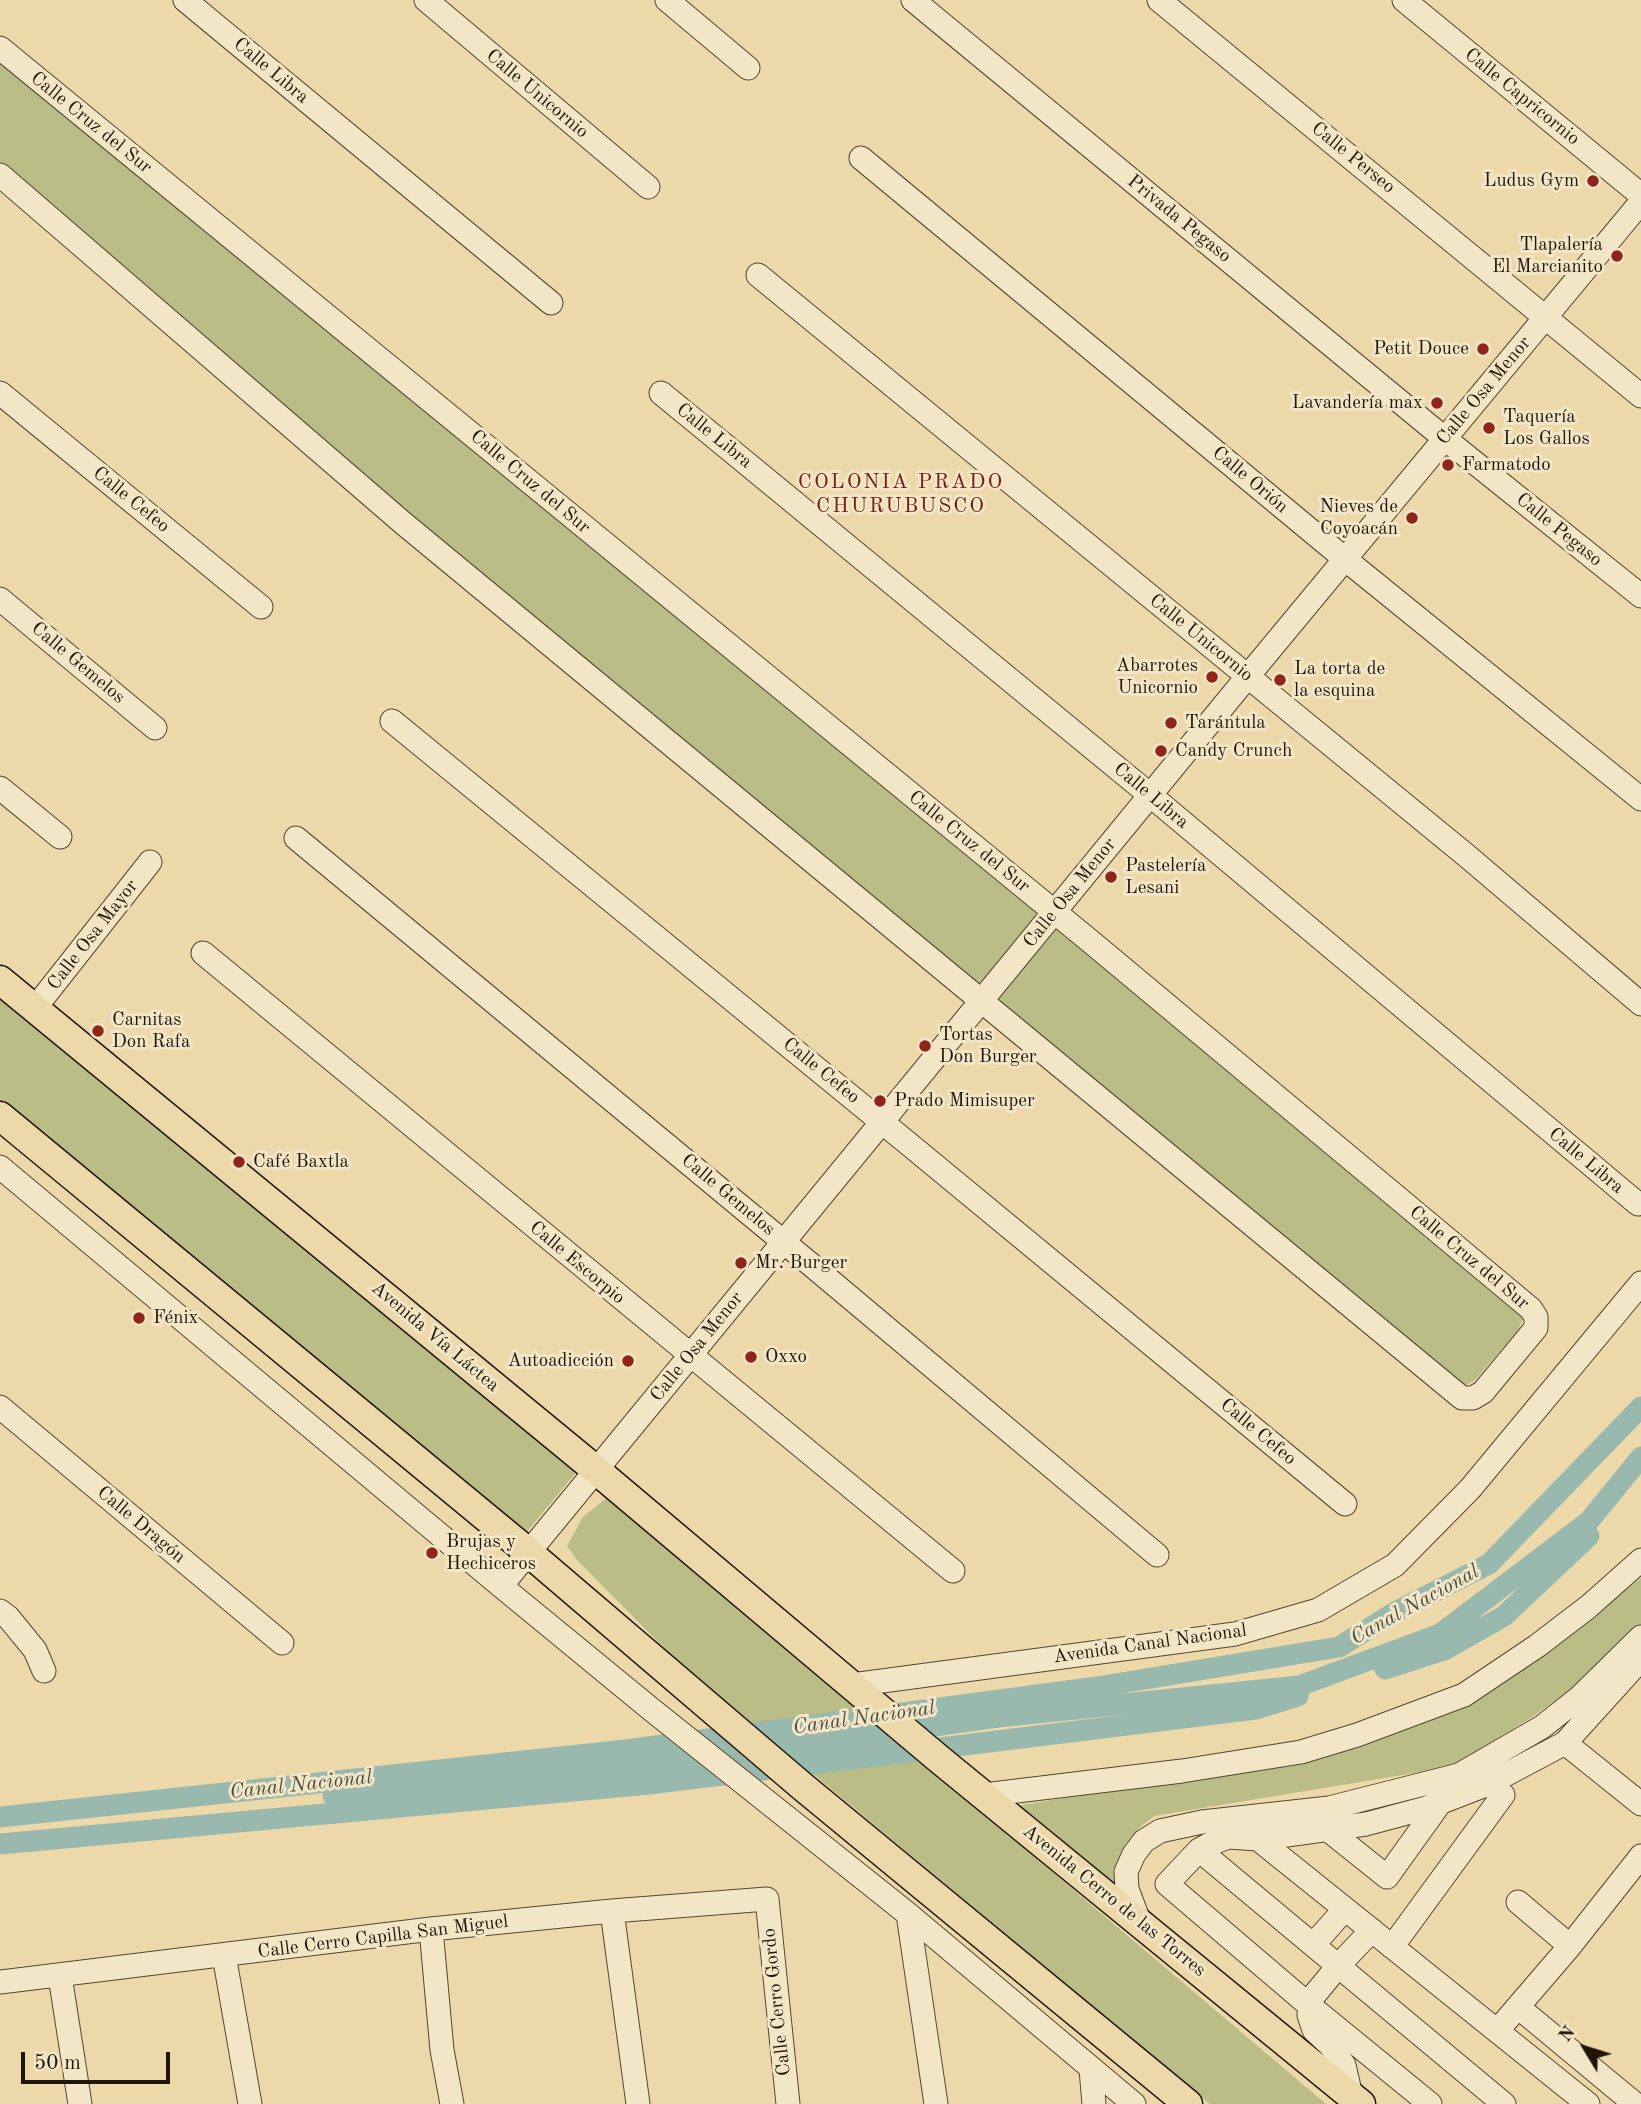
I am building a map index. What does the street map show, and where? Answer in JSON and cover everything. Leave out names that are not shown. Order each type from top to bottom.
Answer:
[{"type":"main road","name":"Avenida Vía Láctea","points":[[0,980],[596,1470],[860,1691]]},
{"type":"main road","points":[[0,1116],[528,1552],[785,1770],[1188,2104]]},
{"type":"main road","name":"Avenida Cerro de las Torres","points":[[860,1691],[939,1759],[1356,2100]]},
{"type":"street","name":"Calle Libra","points":[[185,0],[551,303]]},
{"type":"street","name":"Calle Unicornio","points":[[426,0],[648,187]]},
{"type":"street","points":[[667,0],[748,68]]},
{"type":"street","name":"Privada Pegaso","points":[[913,0],[1444,438]]},
{"type":"street","name":"Calle Perseo","points":[[1159,0],[1641,396]]},
{"type":"street","name":"Calle Capricornio","points":[[1404,0],[1641,195]]},
{"type":"street","name":"Calle Cruz del Sur","points":[[0,48],[1054,912],[1531,1309],[1536,1317],[1536,1328],[1483,1392],[1473,1398],[1462,1398],[403,523],[0,175]]},
{"type":"street","name":"Calle Orión","points":[[860,158],[1345,559],[1641,799]]},
{"type":"street","name":"Calle Osa Menor","points":[[500,1586],[1641,202]]},
{"type":"street","name":"Calle Unicornio","points":[[758,275],[1467,856],[1641,1004]]},
{"type":"street","name":"Calle Cefeo","points":[[0,393],[261,607]]},
{"type":"street","name":"Calle Libra","points":[[661,393],[1150,795],[1638,1204]]},
{"type":"street","name":"Calle Pegaso","points":[[1444,438],[1641,596]]},
{"type":"street","name":"Calle Gemelos","points":[[0,599],[155,728]]},
{"type":"street","name":"Calle Cefeo","points":[[392,721],[1345,1504]]},
{"type":"street","points":[[0,788],[60,837]]},
{"type":"street","name":"Calle Gemelos","points":[[296,838],[1157,1555]]},
{"type":"street","name":"Calle Osa Mayor","points":[[35,1007],[150,862]]},
{"type":"street","name":"Calle Escorpio","points":[[203,953],[953,1571]]},
{"type":"street","points":[[0,1167],[500,1586],[908,1914],[1134,2104]]},
{"type":"street","name":"Avenida Canal Nacional","points":[[860,1691],[1235,1634],[1318,1610],[1395,1565],[1461,1499],[1641,1283]]},
{"type":"street","name":"Calle Dragón","points":[[0,1407],[282,1643]]},
{"type":"street","points":[[984,1795],[1182,1771],[1301,1752],[1357,1735],[1464,1695],[1537,1646],[1588,1607],[1641,1560]]},
{"type":"street","points":[[0,1611],[35,1650],[44,1671]]},
{"type":"street","points":[[1139,1921],[1127,1889],[1126,1872],[1134,1854],[1144,1841],[1160,1831],[1202,1822],[1329,1808],[1459,1775],[1542,1727],[1580,1697],[1641,1637]]},
{"type":"street","points":[[1430,2104],[1167,1884],[1199,1850],[1228,1837],[1258,1839],[1366,1824],[1440,1803],[1488,1784],[1565,1743],[1640,1662]]},
{"type":"street","points":[[1565,1743],[1641,1804]]},
{"type":"street","points":[[1392,1947],[1503,1795],[1488,1784]]},
{"type":"street","points":[[1327,1829],[1387,1877],[1440,1803]]},
{"type":"street","points":[[1258,1839],[1497,2031],[1564,2095],[1588,2104]]},
{"type":"street","points":[[1199,1850],[1504,2104]]},
{"type":"street","points":[[1497,2031],[1639,1863]]},
{"type":"street","name":"Calle Cerro Capilla San Miguel","points":[[0,1983],[432,1929],[767,1899]]},
{"type":"street","name":"Calle Cerro Gordo","points":[[767,1899],[788,2104]]},
{"type":"street","points":[[1518,1902],[1570,1946]]},
{"type":"street","points":[[1313,1945],[1345,1909]]},
{"type":"street","points":[[612,1912],[638,2104]]},
{"type":"street","points":[[908,1914],[936,2104]]},
{"type":"street","points":[[432,1929],[442,2050],[452,2104]]},
{"type":"street","points":[[1356,2100],[1344,2066],[1330,2045],[1314,2030],[1308,2015],[1311,1999],[1372,1930]]},
{"type":"street","points":[[224,1955],[250,2104]]},
{"type":"street","points":[[60,1976],[79,2104]]},
{"type":"street","points":[[1518,2007],[1635,2104]]},
{"type":"street","points":[[1091,2069],[1094,2103]]},
{"type":"green space","points":[[0,58],[1525,1312],[1519,1329],[1475,1380],[1460,1388],[961,981],[0,167]]},
{"type":"green space","points":[[0,992],[583,1464],[525,1534],[0,1102]]},
{"type":"green space","points":[[609,1496],[1326,2104],[1210,2104],[676,1660],[577,1560],[567,1546],[583,1517]]},
{"type":"green space","points":[[1641,1578],[1641,1625],[1571,1689],[1532,1717],[1451,1767],[1154,1816],[1138,1829],[1125,1845],[1114,1889],[1017,1806],[1317,1754],[1469,1698]]},
{"type":"waterway","name":"Canal Nacional","points":[[0,1817],[626,1750],[1097,1687],[1339,1647],[1397,1611],[1489,1564],[1641,1407]]},
{"type":"waterway","name":"Canal Nacional","points":[[333,1796],[686,1761],[998,1717],[1299,1686],[1440,1634],[1589,1521],[1641,1457]]},
{"type":"waterway","name":"Canal Nacional","points":[[1385,1669],[1444,1650],[1504,1616],[1589,1536]]},
{"type":"waterway","name":"Canal Nacional","points":[[0,1844],[649,1784],[1256,1709],[1298,1696]]},
{"type":"place","name":"Ludus Gym","points":[[1593,181]]},
{"type":"place","name":"Tlapalería El Marcianito","points":[[1617,256]]},
{"type":"place","name":"Petit Douce","points":[[1483,349]]},
{"type":"place","name":"Lavandería max","points":[[1437,403]]},
{"type":"place","name":"Taquería Los Gallos","points":[[1489,428]]},
{"type":"place","name":"Farmatodo","points":[[1448,465]]},
{"type":"place","name":"Nieves de Coyoacán","points":[[1412,518]]},
{"type":"place","name":"Abarrotes Unicornio","points":[[1212,677]]},
{"type":"place","name":"La torta de la esquina","points":[[1280,680]]},
{"type":"place","name":"Tarántula","points":[[1171,723]]},
{"type":"place","name":"Candy Crunch","points":[[1161,751]]},
{"type":"place","name":"Pastelería Lesani","points":[[1111,877]]},
{"type":"place","name":"Carnitas Don Rafa","points":[[98,1031]]},
{"type":"place","name":"Tortas Don Burger","points":[[925,1046]]},
{"type":"place","name":"Prado Mimisuper","points":[[880,1101]]},
{"type":"place","name":"Café Baxtla","points":[[239,1162]]},
{"type":"place","name":"Mr. Burger","points":[[741,1263]]},
{"type":"place","name":"Fénix","points":[[139,1318]]},
{"type":"place","name":"Oxxo","points":[[751,1357]]},
{"type":"place","name":"Autoadicción","points":[[628,1361]]},
{"type":"place","name":"Brujas y Hechiceros","points":[[432,1553]]},
{"type":"district","name":"COLONIA PRADO CHURUBUSCO","points":[[901,494]]}]
